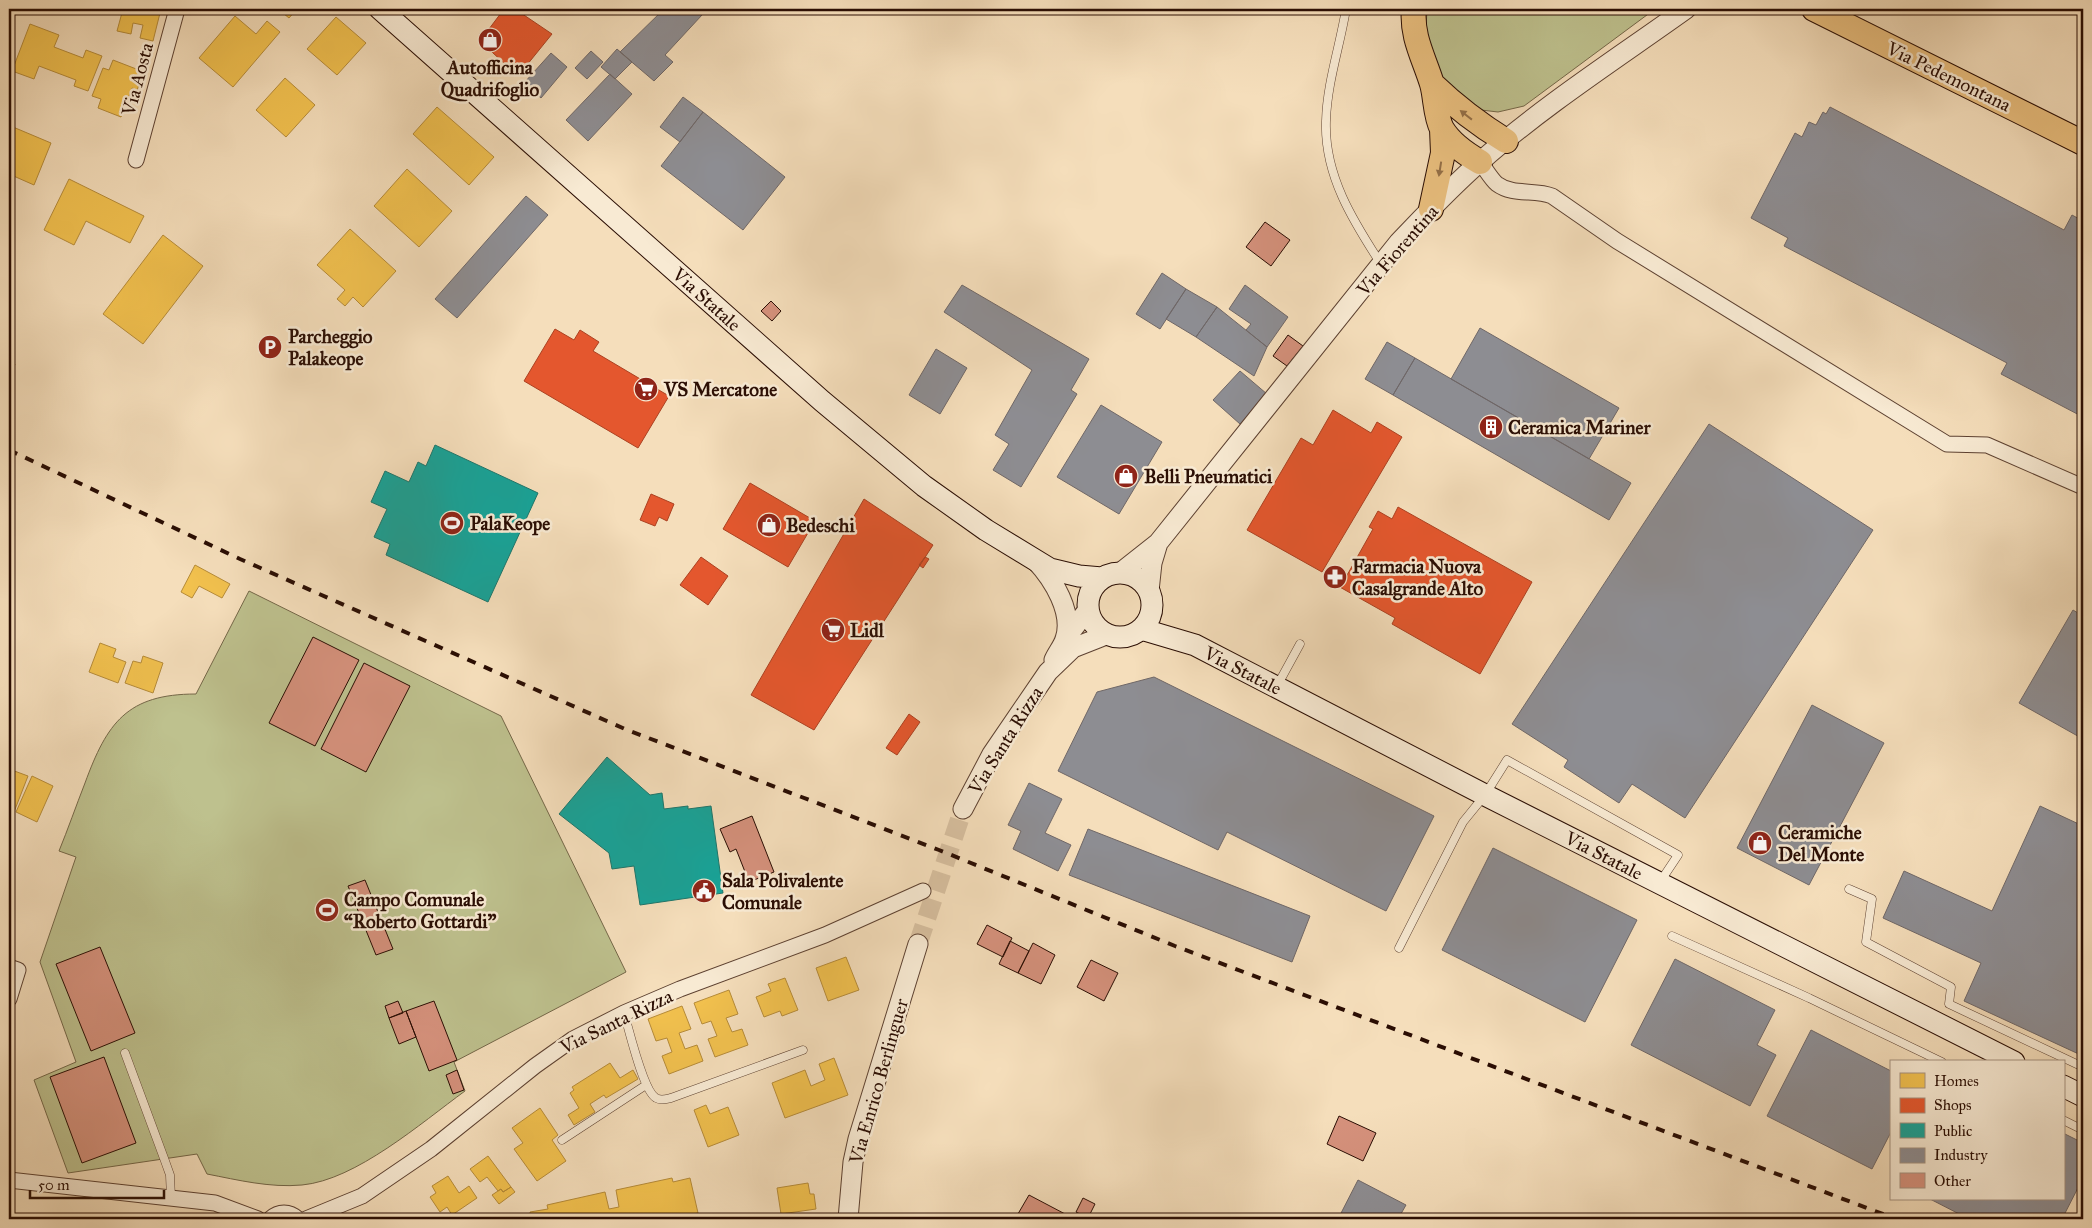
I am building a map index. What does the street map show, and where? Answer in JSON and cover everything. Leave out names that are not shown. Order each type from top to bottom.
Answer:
[{"type":"main road","name":"Via Statale","points":[[380,9],[863,437],[948,504],[1043,565],[1087,609],[1096,628],[1106,635]]},
{"type":"main road","points":[[1414,9],[1415,32],[1419,51],[1432,84],[1442,129],[1442,153],[1431,209]]},
{"type":"main road","name":"Via Pedemontana","points":[[1815,9],[2083,143]]},
{"type":"main road","points":[[1432,84],[1475,122],[1506,141]]},
{"type":"main road","points":[[1442,129],[1466,154],[1480,162]]},
{"type":"main road","name":"Via Statale","points":[[1043,565],[1079,576],[1111,575],[1137,578],[1150,598],[1194,645]]},
{"type":"main road","points":[[1087,609],[1090,591],[1111,575]]},
{"type":"main road","points":[[1106,635],[1125,637],[1141,629],[1151,615],[1150,598]]},
{"type":"main road","name":"Via Statale","points":[[1141,629],[1194,645],[1485,795],[2010,1060]]},
{"type":"main road","points":[[2064,1086],[2083,1096]]},
{"type":"street","name":"Via Aosta","points":[[136,160],[177,9]]},
{"type":"street","name":"Via Fiorentina","points":[[1111,575],[1158,544],[1381,264],[1431,209],[1480,162],[1506,141],[1680,13]]},
{"type":"street","points":[[1480,162],[1497,184],[1518,191],[1543,193],[1552,196],[1617,241],[1947,444],[1987,445],[2083,487]]},
{"type":"street","name":"Via Fiorentina","points":[[1150,598],[1152,563],[1158,544]]},
{"type":"street","name":"Via Santa Rizza","points":[[1043,565],[1059,593],[1065,615],[1065,640]]},
{"type":"street","name":"Via Santa Rizza","points":[[963,809],[992,754],[1048,672],[1065,640],[1087,609]]},
{"type":"street","name":"Via Santa Rizza","points":[[1048,672],[1073,648],[1106,635]]},
{"type":"street","name":"Via Santa Rizza","points":[[306,1219],[339,1213],[431,1149],[573,1038],[680,989],[825,935],[923,890]]},
{"type":"street","name":"Via Enrico Berlinguer","points":[[848,1219],[853,1162],[858,1139],[918,944]]},
{"type":"street","points":[[9,967],[18,970],[9,999]]},
{"type":"street","points":[[9,1180],[215,1203],[258,1219]]},
{"type":"street","points":[[270,1219],[283,1212],[298,1219]]},
{"type":"lane","points":[[1346,9],[1328,98],[1327,144],[1339,191],[1353,220],[1381,264]]},
{"type":"lane","points":[[1276,688],[1300,644]]},
{"type":"lane","points":[[1399,948],[1463,822],[1485,795],[1508,760],[1678,855],[1659,882]]},
{"type":"lane","points":[[1849,889],[1872,899],[1866,942],[1951,987],[1949,1004],[2083,1067]]},
{"type":"lane","points":[[1672,936],[1809,998],[1938,1060]]},
{"type":"lane","points":[[624,1013],[646,1085],[649,1092],[655,1098],[661,1100],[803,1050]]},
{"type":"lane","points":[[125,1053],[170,1175],[170,1198]]},
{"type":"lane","points":[[562,1140],[646,1085]]},
{"type":"lane","points":[[2064,1120],[2083,1130]]},
{"type":"green space","points":[[1427,9],[1655,9],[1524,106],[1498,112],[1481,110],[1443,82],[1428,48],[1426,29]]},
{"type":"green space","name":"Campo Comunale “Roberto Gottardi”","points":[[249,591],[501,716],[626,972],[454,1062],[465,1091],[387,1148],[344,1173],[323,1181],[290,1186],[254,1183],[207,1174],[197,1154],[68,1173],[34,1080],[76,1062],[40,962],[76,857],[59,851],[93,762],[112,728],[136,706],[153,699],[172,695],[196,694]]},
{"type":"building: Homes","points":[[123,9],[161,9],[153,41],[140,38],[143,25],[133,23],[131,34],[117,31]]},
{"type":"building: Homes","points":[[278,9],[297,9],[289,18]]},
{"type":"building: Homes","points":[[235,16],[256,34],[267,21],[280,32],[233,87],[199,58]]},
{"type":"building: Homes","points":[[336,17],[366,43],[337,75],[307,49]]},
{"type":"building: Homes","points":[[30,24],[59,35],[54,47],[83,58],[86,50],[102,56],[88,91],[74,86],[76,80],[39,66],[34,79],[12,71]]},
{"type":"building: Homes","points":[[113,60],[144,72],[137,90],[132,88],[121,117],[98,108],[101,99],[92,96],[103,68],[109,70]]},
{"type":"building: Homes","points":[[285,78],[315,105],[286,137],[256,110]]},
{"type":"building: Homes","points":[[437,107],[494,157],[469,185],[413,134]]},
{"type":"building: Homes","points":[[13,127],[51,143],[34,185],[9,174],[9,137]]},
{"type":"building: Homes","points":[[407,169],[452,211],[419,247],[374,206]]},
{"type":"building: Homes","points":[[69,179],[144,216],[130,243],[86,221],[74,245],[44,230]]},
{"type":"building: Homes","points":[[350,229],[396,271],[363,307],[353,297],[345,306],[337,299],[345,290],[317,265]]},
{"type":"building: Homes","points":[[163,235],[203,266],[143,344],[103,314]]},
{"type":"building: Homes","points":[[9,362],[15,364],[9,384]]},
{"type":"building: Homes","points":[[195,565],[230,584],[222,598],[199,586],[192,598],[181,592]]},
{"type":"building: Homes","points":[[100,643],[116,649],[113,657],[126,662],[118,683],[89,672]]},
{"type":"building: Homes","points":[[143,656],[163,663],[153,693],[125,683],[133,661],[141,663]]},
{"type":"building: Homes","points":[[9,769],[28,776],[14,812],[9,810]]},
{"type":"building: Homes","points":[[32,776],[53,786],[37,822],[16,812]]},
{"type":"building: Homes","points":[[846,957],[859,990],[828,1001],[816,968]]},
{"type":"building: Homes","points":[[785,978],[798,1010],[782,1016],[780,1011],[764,1017],[756,997],[771,991],[768,984]]},
{"type":"building: Homes","points":[[729,990],[738,1014],[726,1018],[732,1032],[742,1029],[748,1045],[715,1057],[708,1039],[717,1036],[711,1021],[702,1024],[694,1003]]},
{"type":"building: Homes","points":[[682,1006],[691,1029],[679,1033],[685,1049],[697,1045],[703,1061],[669,1074],[662,1056],[672,1052],[667,1038],[656,1041],[648,1019]]},
{"type":"building: Homes","points":[[834,1058],[848,1095],[785,1118],[772,1083],[805,1070],[811,1086],[825,1080],[819,1064]]},
{"type":"building: Homes","points":[[610,1063],[620,1078],[633,1070],[638,1079],[606,1098],[604,1095],[590,1104],[595,1112],[574,1125],[568,1115],[579,1108],[570,1093],[574,1090],[572,1087]]},
{"type":"building: Homes","points":[[706,1105],[710,1114],[728,1107],[739,1135],[708,1147],[694,1110]]},
{"type":"building: Homes","points":[[540,1108],[558,1135],[552,1140],[566,1161],[537,1181],[514,1149],[523,1143],[512,1128]]},
{"type":"building: Homes","points":[[488,1156],[511,1187],[503,1192],[501,1189],[498,1191],[487,1177],[480,1182],[470,1169]]},
{"type":"building: Homes","points":[[448,1176],[459,1193],[469,1186],[477,1198],[452,1215],[447,1207],[440,1212],[430,1197],[436,1193],[432,1186]]},
{"type":"building: Homes","points":[[672,1178],[673,1182],[690,1178],[698,1213],[667,1219],[531,1219],[530,1212],[548,1209],[547,1205],[605,1192],[609,1209],[619,1207],[616,1190]]},
{"type":"building: Homes","points":[[808,1183],[810,1194],[814,1194],[816,1209],[781,1214],[777,1188]]},
{"type":"building: Homes","points":[[511,1187],[515,1192],[499,1204],[492,1195],[501,1189],[503,1192]]},
{"type":"building: Shops","points":[[504,9],[515,9],[552,34],[518,76],[480,41]]},
{"type":"building: Shops","points":[[555,329],[574,340],[580,330],[599,342],[593,351],[669,396],[638,448],[524,381]]},
{"type":"building: Shops","points":[[1333,410],[1371,433],[1377,422],[1402,437],[1322,572],[1247,530],[1301,438],[1313,445]]},
{"type":"building: Shops","name":"Bedeschi","points":[[750,483],[815,521],[788,567],[723,529]]},
{"type":"building: Shops","points":[[651,494],[674,504],[667,521],[659,517],[655,526],[640,520]]},
{"type":"building: Shops","name":"Lidl","points":[[864,499],[933,545],[814,730],[751,695]]},
{"type":"building: Shops","points":[[1398,507],[1532,582],[1480,674],[1392,624],[1395,618],[1329,581],[1334,571],[1346,577],[1373,529],[1369,527],[1378,511],[1392,519]]},
{"type":"building: Shops","points":[[701,557],[728,576],[708,605],[680,585]]},
{"type":"building: Shops","points":[[925,557],[929,559],[923,568],[919,565]]},
{"type":"building: Shops","points":[[909,714],[920,722],[897,755],[886,748]]},
{"type":"building: Public","name":"PalaKeope","points":[[435,445],[538,493],[488,602],[386,555],[390,544],[374,537],[387,509],[371,502],[385,471],[409,482],[418,462],[426,466]]},
{"type":"building: Public","points":[[607,757],[650,795],[662,793],[664,809],[688,806],[688,809],[711,806],[723,893],[640,905],[634,866],[612,869],[609,853],[559,814]]},
{"type":"building: Industry","points":[[664,9],[694,9],[702,15],[665,55],[673,62],[654,81],[620,52]]},
{"type":"building: Industry","points":[[617,49],[632,62],[615,79],[601,67]]},
{"type":"building: Industry","points":[[591,51],[603,62],[587,79],[575,68]]},
{"type":"building: Industry","points":[[551,53],[567,67],[541,98],[524,83]]},
{"type":"building: Industry","points":[[610,74],[632,94],[588,141],[566,120]]},
{"type":"building: Industry","points":[[683,97],[703,112],[680,142],[660,127]]},
{"type":"building: Industry","points":[[1830,107],[2064,230],[2072,215],[2083,221],[2083,417],[2001,374],[2007,363],[1784,246],[1788,238],[1751,218],[1795,133],[1802,137],[1809,122],[1816,125],[1823,112],[1826,114]]},
{"type":"building: Industry","points":[[703,112],[785,177],[743,230],[661,166]]},
{"type":"building: Industry","points":[[526,196],[548,215],[457,318],[435,299]]},
{"type":"building: Industry","points":[[1162,273],[1186,289],[1160,329],[1136,314]]},
{"type":"building: Industry","points":[[962,285],[1089,359],[1071,390],[1077,394],[1021,487],[993,470],[1009,444],[995,435],[1032,370],[944,312]]},
{"type":"building: Industry","points":[[1245,285],[1288,317],[1267,347],[1246,330],[1251,324],[1229,309]]},
{"type":"building: Industry","points":[[1186,289],[1217,307],[1196,337],[1166,319]]},
{"type":"building: Industry","points":[[1217,307],[1267,347],[1254,376],[1196,337]]},
{"type":"building: Industry","name":"Ceramica Mariner","points":[[1480,328],[1619,408],[1589,459],[1451,379]]},
{"type":"building: Industry","points":[[1387,342],[1415,358],[1393,395],[1365,379]]},
{"type":"building: Industry","points":[[936,349],[967,368],[940,414],[909,395]]},
{"type":"building: Industry","name":"Ceramica Mariner","points":[[1415,358],[1631,483],[1609,520],[1393,395]]},
{"type":"building: Industry","points":[[1240,371],[1267,394],[1240,424],[1213,400]]},
{"type":"building: Industry","points":[[1101,405],[1162,442],[1119,514],[1057,477]]},
{"type":"building: Industry","points":[[1709,424],[1873,530],[1685,818],[1632,784],[1619,803],[1564,767],[1568,760],[1512,724]]},
{"type":"building: Industry","points":[[2073,610],[2083,616],[2083,739],[2019,703]]},
{"type":"building: Industry","points":[[1154,677],[1434,816],[1386,911],[1227,832],[1218,850],[1058,771],[1097,692]]},
{"type":"building: Industry","points":[[1812,705],[1884,743],[1809,885],[1737,848]]},
{"type":"building: Industry","points":[[1029,783],[1062,799],[1045,833],[1071,845],[1058,871],[1013,849],[1021,831],[1008,825]]},
{"type":"building: Industry","points":[[2040,806],[2083,826],[2083,1056],[1964,1001],[1981,963],[1883,918],[1904,871],[1992,911]]},
{"type":"building: Industry","points":[[1088,829],[1310,916],[1292,962],[1069,875]]},
{"type":"building: Industry","points":[[1493,848],[1637,920],[1585,1022],[1442,950]]},
{"type":"building: Industry","points":[[1675,959],[1775,1010],[1757,1045],[1776,1055],[1750,1106],[1631,1045]]},
{"type":"building: Industry","points":[[1811,1030],[1890,1070],[1890,1134],[1872,1169],[1767,1116]]},
{"type":"building: Industry","points":[[2064,1134],[2083,1143],[2083,1178],[2062,1219],[1969,1219],[1932,1200],[2064,1200]]},
{"type":"building: Industry","points":[[1358,1180],[1406,1205],[1398,1219],[1338,1219]]},
{"type":"building: Other","points":[[1265,222],[1290,240],[1271,266],[1246,247]]},
{"type":"building: Other","points":[[771,301],[781,311],[772,321],[761,311]]},
{"type":"building: Other","points":[[1288,335],[1303,346],[1287,366],[1273,356]]},
{"type":"building: Other","points":[[313,637],[359,660],[315,746],[269,723]]},
{"type":"building: Other","points":[[364,663],[410,686],[366,772],[321,749]]},
{"type":"building: Other","points":[[752,816],[774,872],[749,882],[736,849],[730,852],[720,829]]},
{"type":"building: Other","points":[[365,880],[393,949],[376,955],[348,886]]},
{"type":"building: Other","points":[[987,925],[1012,938],[1003,957],[977,944]]},
{"type":"building: Other","points":[[1010,941],[1029,951],[1018,973],[999,964]]},
{"type":"building: Other","points":[[1033,943],[1055,955],[1041,984],[1018,973]]},
{"type":"building: Other","points":[[100,947],[135,1033],[91,1051],[56,964]]},
{"type":"building: Other","points":[[1091,960],[1118,973],[1104,1001],[1077,987]]},
{"type":"building: Other","points":[[398,1001],[403,1013],[389,1018],[385,1006]]},
{"type":"building: Other","points":[[434,1001],[457,1060],[429,1071],[406,1011]]},
{"type":"building: Other","points":[[406,1011],[416,1037],[399,1044],[389,1018]]},
{"type":"building: Other","points":[[104,1057],[136,1143],[82,1163],[50,1077]]},
{"type":"building: Other","points":[[457,1070],[464,1090],[453,1094],[446,1075]]},
{"type":"building: Other","points":[[1339,1116],[1376,1133],[1363,1161],[1327,1144]]},
{"type":"building: Other","points":[[1029,1195],[1067,1215],[1064,1219],[1015,1219]]},
{"type":"building: Other","points":[[1083,1198],[1095,1204],[1088,1218],[1076,1212]]},
{"type":"tunnel","points":[[918,944],[963,809]]},
{"type":"railway","points":[[9,450],[240,559],[625,729],[939,850],[1175,946],[1896,1219]]},
{"type":"place","name":"Autofficina Quadrifoglio","points":[[490,40]]},
{"type":"place","name":"Parcheggio Palakeope","points":[[270,347]]},
{"type":"place","name":"VS Mercatone","points":[[646,389]]},
{"type":"place","name":"Ceramica Mariner","points":[[1491,427]]},
{"type":"place","name":"Belli Pneumatici","points":[[1126,476]]},
{"type":"place","name":"PalaKeope","points":[[452,523]]},
{"type":"place","name":"Bedeschi","points":[[769,525]]},
{"type":"place","name":"Farmacia Nuova Casalgrande Alto","points":[[1335,577]]},
{"type":"place","name":"Lidl","points":[[833,630]]},
{"type":"place","name":"Ceramiche Del Monte","points":[[1760,843]]},
{"type":"place","name":"Sala Polivalente Comunale","points":[[704,891]]},
{"type":"place","name":"Campo Comunale “Roberto Gottardi”","points":[[327,910]]}]
